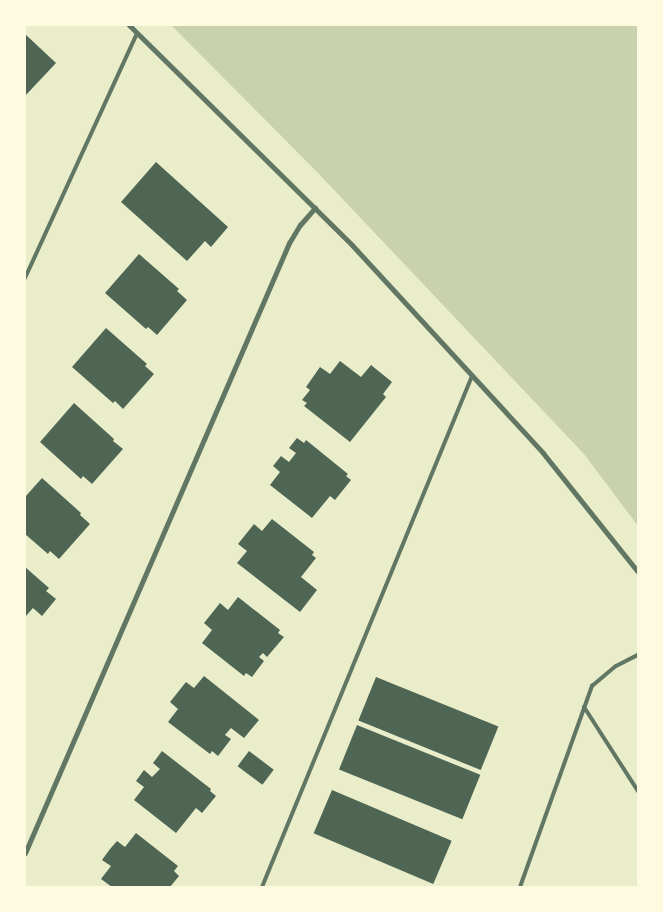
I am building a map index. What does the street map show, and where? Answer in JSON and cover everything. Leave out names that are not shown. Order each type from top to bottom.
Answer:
[{"type":"street","points":[[129,25],[352,245],[543,453],[638,572]]},
{"type":"street","points":[[25,853],[289,243],[300,225],[314,208]]},
{"type":"lane","points":[[25,278],[137,33]]},
{"type":"lane","points":[[262,887],[472,376]]},
{"type":"lane","points":[[520,887],[592,686],[616,666],[638,655]]},
{"type":"lane","points":[[584,707],[638,791]]},
{"type":"green space","points":[[171,25],[638,25],[638,526],[584,454],[318,173]]},
{"type":"building","points":[[25,34],[56,63],[25,96]]},
{"type":"building","points":[[156,162],[228,227],[211,247],[205,241],[187,261],[121,202]]},
{"type":"building","points":[[139,254],[179,289],[177,291],[187,300],[157,335],[148,327],[146,329],[105,293]]},
{"type":"building","points":[[106,328],[147,364],[145,366],[154,374],[123,409],[115,401],[113,403],[72,367]]},
{"type":"building","points":[[340,361],[361,377],[371,365],[392,382],[383,394],[386,397],[350,442],[304,406],[307,403],[302,400],[310,390],[306,387],[320,367],[330,374]]},
{"type":"building","points":[[74,403],[123,449],[92,484],[83,476],[81,479],[40,442]]},
{"type":"building","points":[[297,438],[304,443],[306,440],[348,474],[346,476],[351,480],[335,500],[330,496],[312,518],[270,485],[280,472],[273,466],[281,456],[289,462],[296,453],[289,448]]},
{"type":"building","points":[[42,478],[81,513],[80,515],[90,524],[59,559],[50,551],[48,554],[25,534],[25,497]]},
{"type":"building","points":[[272,519],[314,552],[312,555],[316,558],[301,577],[317,590],[300,612],[237,563],[247,551],[238,544],[254,524],[262,531]]},
{"type":"building","points":[[25,567],[49,588],[46,591],[56,599],[42,616],[33,608],[25,617]]},
{"type":"building","points":[[238,597],[280,630],[278,633],[284,637],[267,657],[263,653],[259,657],[264,661],[252,677],[246,673],[244,676],[202,643],[212,630],[204,623],[220,603],[228,610]]},
{"type":"building","points":[[204,676],[259,720],[244,738],[231,728],[225,735],[231,739],[218,756],[212,751],[210,754],[168,722],[178,709],[170,702],[186,682],[194,688]]},
{"type":"building","points":[[376,677],[498,726],[481,770],[358,721]]},
{"type":"building","points":[[357,725],[480,775],[462,819],[339,770]]},
{"type":"building","points":[[162,751],[211,789],[210,791],[216,796],[202,813],[196,808],[176,833],[134,800],[144,787],[136,781],[144,770],[152,777],[160,769],[153,763]]},
{"type":"building","points":[[249,751],[274,770],[262,785],[238,766]]},
{"type":"building","points":[[332,790],[452,841],[433,884],[314,833]]},
{"type":"building","points":[[136,833],[178,866],[174,871],[179,876],[170,887],[112,887],[101,879],[111,866],[102,860],[110,849],[117,841],[125,847]]}]
